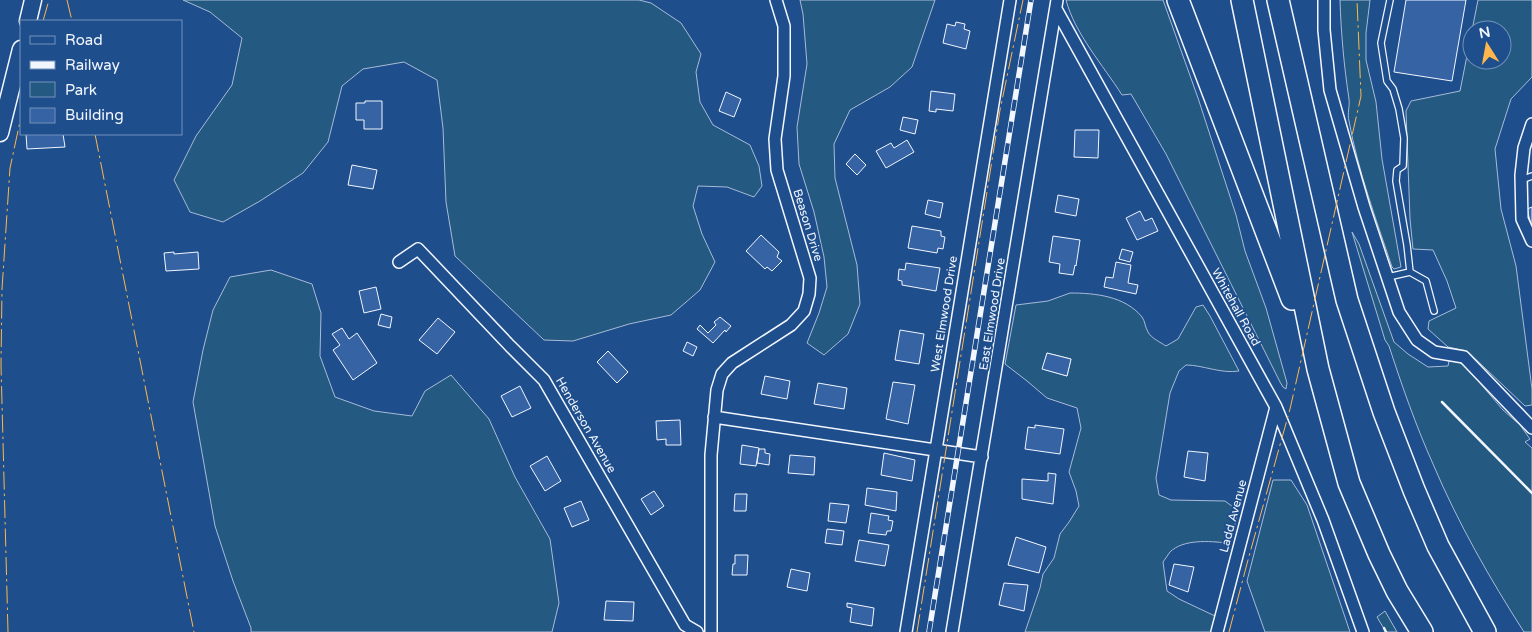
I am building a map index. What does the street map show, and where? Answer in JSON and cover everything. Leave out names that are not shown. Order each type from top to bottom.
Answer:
[{"type":"highway","points":[[1178,0],[1318,369]]},
{"type":"highway","points":[[1242,0],[1318,369],[1349,482],[1378,554],[1397,591],[1422,632]]},
{"type":"highway","points":[[1278,0],[1347,300],[1384,412],[1414,490],[1438,546],[1485,632]]},
{"type":"main road","points":[[28,20],[33,0]]},
{"type":"main road","points":[[0,133],[20,53]]},
{"type":"street","name":"Beason Drive","points":[[711,632],[711,464],[717,390],[722,374],[732,363],[791,325],[804,311],[809,294],[810,278],[777,170],[775,138],[784,76],[784,26],[776,0]]},
{"type":"street","name":"West Elmwood Drive","points":[[906,632],[1010,0]]},
{"type":"street","points":[[1324,0],[1324,30],[1330,90],[1364,206],[1399,312],[1417,340],[1434,352],[1464,357],[1532,428]]},
{"type":"street","name":"Whitehall Road","points":[[1056,4],[1276,407],[1323,520],[1363,632]]},
{"type":"street","name":"East Elmwood Drive","points":[[952,632],[1056,4]]},
{"type":"street","points":[[1532,124],[1524,148],[1527,178],[1522,219],[1532,241]]},
{"type":"street","name":"Henderson Avenue","points":[[399,262],[418,249],[544,380],[686,625],[697,632]]},
{"type":"street","name":"Ladd Avenue","points":[[1217,632],[1276,407]]},
{"type":"street","points":[[714,417],[982,458]]},
{"type":"lane","points":[[1390,0],[1381,43],[1388,81],[1393,89],[1399,109],[1404,138],[1403,166],[1397,170],[1396,181],[1408,245],[1410,272]]},
{"type":"lane","points":[[1388,277],[1410,272],[1426,281],[1434,311]]},
{"type":"green space","points":[[183,0],[639,0],[651,3],[681,23],[701,54],[696,72],[700,102],[713,125],[750,145],[759,166],[762,186],[754,197],[727,187],[698,186],[693,206],[702,234],[715,262],[700,290],[671,315],[629,324],[573,341],[544,340],[455,256],[446,202],[443,128],[437,80],[404,62],[363,69],[342,86],[328,142],[303,173],[223,222],[190,212],[174,180],[196,136],[232,85],[242,38],[210,12]]},
{"type":"green space","points":[[800,0],[935,0],[912,67],[890,87],[850,110],[834,144],[835,178],[857,265],[860,304],[848,334],[824,355],[807,343],[827,287],[824,257],[814,212],[799,164],[797,127],[807,64]]},
{"type":"green space","points":[[1066,0],[1163,0],[1198,98],[1236,215],[1245,251],[1266,308],[1287,383],[1286,389],[1280,382],[1166,154],[1131,94],[1122,95],[1090,49],[1070,13]]},
{"type":"green space","points":[[1340,0],[1370,0],[1366,33],[1366,60],[1376,102],[1382,159],[1401,267],[1394,269],[1368,195],[1349,121]]},
{"type":"green space","points":[[1478,0],[1532,0],[1532,77],[1511,99],[1495,149],[1501,209],[1516,266],[1532,389],[1532,405],[1525,406],[1467,351],[1448,347],[1428,329],[1429,321],[1456,308],[1447,281],[1433,250],[1413,249],[1406,111],[1411,101],[1460,91],[1464,70],[1512,70],[1512,20],[1474,20]]},
{"type":"green space","points":[[1352,232],[1359,244],[1394,342],[1428,367],[1448,366],[1449,361],[1459,362],[1467,368],[1503,410],[1520,425],[1530,439],[1525,442],[1532,448],[1532,632],[1524,632],[1511,612],[1475,550],[1443,486],[1421,435],[1389,346],[1385,340]]},
{"type":"green space","points":[[271,270],[312,284],[321,313],[320,356],[335,397],[374,411],[412,416],[425,391],[451,375],[489,419],[515,477],[550,539],[559,603],[552,632],[251,632],[215,526],[193,402],[213,310],[230,277]]},
{"type":"green space","points":[[1070,293],[1099,295],[1118,300],[1135,310],[1143,319],[1149,334],[1166,346],[1178,339],[1196,307],[1203,305],[1239,371],[1232,372],[1186,365],[1179,371],[1170,393],[1156,478],[1159,495],[1171,500],[1225,501],[1237,510],[1236,522],[1226,543],[1205,542],[1182,545],[1170,552],[1163,562],[1167,591],[1179,599],[1215,616],[1211,632],[1025,632],[1043,574],[1054,558],[1060,534],[1079,506],[1069,472],[1081,428],[1077,408],[1047,398],[1005,364],[1016,305],[1048,301]],"holes":[[[1047,353],[1071,359],[1067,376],[1043,369]]]},
{"type":"green space","points":[[1273,480],[1291,480],[1307,505],[1350,632],[1265,632],[1247,581]]},
{"type":"green space","points":[[1385,611],[1397,632],[1386,632],[1377,617]]},
{"type":"building","points":[[1406,0],[1466,0],[1452,81],[1394,72]]},
{"type":"building","points":[[956,22],[965,24],[964,29],[970,31],[966,49],[943,43],[947,24],[955,26]]},
{"type":"building","points":[[931,91],[955,94],[953,111],[936,109],[936,112],[929,111]]},
{"type":"building","points":[[726,92],[741,99],[734,117],[719,111]]},
{"type":"building","points":[[365,101],[382,101],[382,129],[364,129],[364,120],[356,120],[356,103],[365,103]]},
{"type":"building","points":[[903,117],[918,120],[915,134],[900,130]]},
{"type":"building","points":[[1075,130],[1099,130],[1098,158],[1074,157]]},
{"type":"building","points":[[26,135],[63,135],[65,147],[27,149]]},
{"type":"building","points":[[907,140],[914,152],[886,168],[876,151],[891,143],[894,148]]},
{"type":"building","points":[[855,154],[866,165],[857,175],[846,164]]},
{"type":"building","points":[[352,165],[377,170],[373,189],[348,185]]},
{"type":"building","points":[[1058,195],[1079,199],[1076,216],[1055,212]]},
{"type":"building","points":[[928,200],[943,203],[940,218],[925,214]]},
{"type":"building","points":[[1532,207],[1532,229],[1527,209]]},
{"type":"building","points":[[1140,211],[1145,221],[1152,218],[1158,231],[1137,240],[1126,218]]},
{"type":"building","points":[[912,226],[941,231],[941,236],[945,237],[943,249],[938,248],[937,253],[908,248]]},
{"type":"building","points":[[761,235],[779,252],[777,257],[782,261],[772,271],[767,267],[765,269],[746,251]]},
{"type":"building","points":[[1053,236],[1080,240],[1073,275],[1059,273],[1060,264],[1049,262]]},
{"type":"building","points":[[1122,249],[1133,252],[1130,262],[1119,259]]},
{"type":"building","points":[[174,252],[174,254],[198,252],[199,269],[166,271],[164,253]]},
{"type":"building","points":[[1116,262],[1131,265],[1128,283],[1138,285],[1136,294],[1104,287],[1106,277],[1113,278]]},
{"type":"building","points":[[906,263],[940,268],[936,291],[902,285],[902,281],[898,280],[899,269],[905,270]]},
{"type":"building","points":[[376,287],[381,309],[364,313],[359,291]]},
{"type":"building","points":[[381,314],[392,317],[390,328],[378,325]]},
{"type":"building","points":[[720,317],[731,326],[713,343],[697,329],[700,325],[708,333],[716,325],[714,322]]},
{"type":"building","points":[[438,318],[455,332],[437,354],[419,340]]},
{"type":"building","points":[[342,328],[349,339],[357,333],[377,363],[353,380],[333,350],[340,345],[332,334]]},
{"type":"building","points":[[900,330],[924,334],[919,364],[895,360]]},
{"type":"building","points":[[687,342],[697,347],[693,356],[683,351]]},
{"type":"building","points":[[608,351],[628,372],[617,383],[597,362]]},
{"type":"building","points":[[1047,353],[1071,359],[1067,376],[1042,369]]},
{"type":"building","points":[[765,376],[790,381],[787,399],[761,394]]},
{"type":"building","points":[[893,382],[915,385],[908,424],[886,419]]},
{"type":"building","points":[[818,383],[847,388],[844,409],[814,404]]},
{"type":"building","points":[[520,386],[531,408],[512,417],[501,396]]},
{"type":"building","points":[[680,420],[681,445],[666,445],[666,439],[657,440],[656,421]]},
{"type":"building","points":[[1035,425],[1064,429],[1060,454],[1025,449],[1028,427],[1035,428]]},
{"type":"building","points":[[742,445],[759,448],[756,466],[740,464]]},
{"type":"building","points":[[759,449],[765,449],[765,453],[770,454],[769,465],[757,463]]},
{"type":"building","points":[[1188,451],[1208,453],[1205,481],[1184,477]]},
{"type":"building","points":[[884,453],[915,460],[912,481],[881,475]]},
{"type":"building","points":[[790,455],[815,457],[814,475],[788,473]]},
{"type":"building","points":[[547,456],[561,481],[545,491],[530,466]]},
{"type":"building","points":[[1048,473],[1056,474],[1053,504],[1022,499],[1022,479],[1048,481]]},
{"type":"building","points":[[867,488],[897,492],[896,511],[865,505]]},
{"type":"building","points":[[654,491],[664,506],[651,515],[641,499]]},
{"type":"building","points":[[735,494],[747,494],[746,511],[734,511]]},
{"type":"building","points":[[581,501],[589,520],[572,527],[564,508]]},
{"type":"building","points":[[830,503],[849,505],[846,523],[828,521]]},
{"type":"building","points":[[871,513],[889,516],[888,520],[893,521],[891,531],[887,531],[886,535],[868,533]]},
{"type":"building","points":[[827,529],[844,531],[842,545],[825,543]]},
{"type":"building","points":[[1016,537],[1046,547],[1039,573],[1008,565]]},
{"type":"building","points":[[859,540],[889,545],[885,566],[855,561]]},
{"type":"building","points":[[735,555],[748,555],[747,575],[732,575]]},
{"type":"building","points":[[1174,564],[1194,567],[1188,592],[1169,585]]},
{"type":"building","points":[[791,569],[810,573],[807,591],[787,587]]},
{"type":"building","points":[[1004,583],[1028,585],[1024,611],[999,605]]},
{"type":"building","points":[[606,601],[634,602],[633,621],[604,620]]},
{"type":"building","points":[[847,603],[874,608],[872,626],[850,622],[852,608],[847,607]]},
{"type":"railway","points":[[929,632],[1031,0]]},
{"type":"wall","points":[[1442,402],[1532,493]]},
{"type":"wall","points":[[1384,628],[1386,632]]},
{"type":"power","points":[[43,20],[49,0]]},
{"type":"power","points":[[67,0],[72,20]]},
{"type":"power","points":[[917,632],[1000,110],[1023,0]]},
{"type":"power","points":[[1229,632],[1290,409],[1361,96],[1357,0]]},
{"type":"power","points":[[8,632],[1,365],[2,289],[10,168],[20,122]]},
{"type":"power","points":[[95,135],[194,632]]}]
